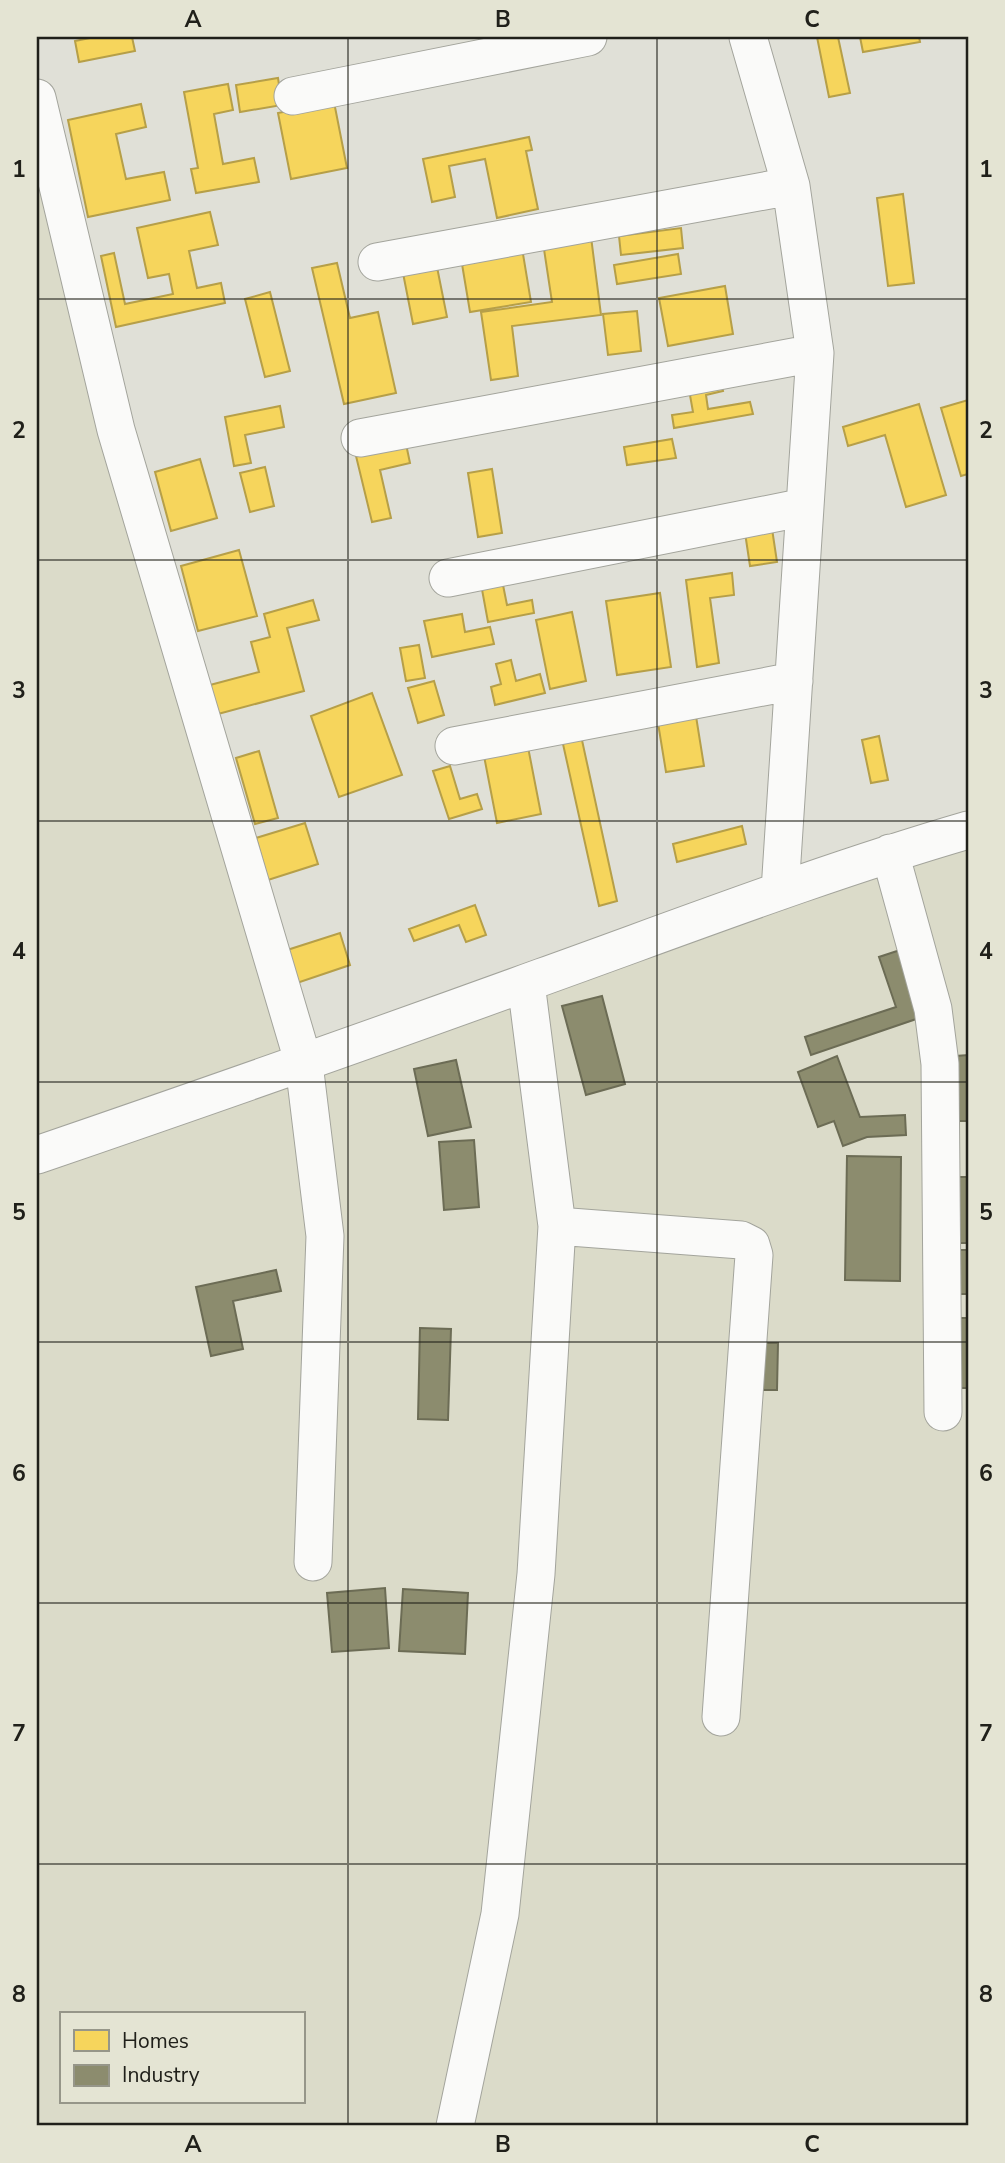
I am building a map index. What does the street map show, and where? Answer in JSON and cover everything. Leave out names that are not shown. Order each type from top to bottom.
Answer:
[{"type":"street","points":[[293,96],[588,37]]},
{"type":"street","points":[[748,37],[792,186],[814,353],[780,891]]},
{"type":"street","points":[[37,97],[116,430],[304,1064],[325,1236],[313,1562]]},
{"type":"street","points":[[377,262],[792,186]]},
{"type":"street","points":[[360,438],[814,353]]},
{"type":"street","points":[[448,578],[805,507]]},
{"type":"street","points":[[454,746],[794,681]]},
{"type":"street","points":[[37,1155],[304,1064],[780,891],[890,853],[968,830]]},
{"type":"street","points":[[890,853],[933,1009],[940,1064],[943,1412]]},
{"type":"street","points":[[455,2126],[500,1914],[536,1574],[557,1226],[526,983]]},
{"type":"street","points":[[557,1226],[741,1240],[751,1245],[754,1255],[721,1717]]},
{"type":"shaded area","points":[[59,190],[304,1064],[968,826],[968,2126],[37,2126],[37,195]]},
{"type":"building: Homes","points":[[95,37],[132,37],[135,51],[79,62],[75,41]]},
{"type":"building: Homes","points":[[817,37],[838,37],[850,93],[829,97]]},
{"type":"building: Homes","points":[[860,37],[919,37],[920,42],[863,52]]},
{"type":"building: Homes","points":[[278,78],[282,105],[240,112],[236,85]]},
{"type":"building: Homes","points":[[228,84],[233,110],[214,114],[223,164],[254,158],[259,182],[196,193],[191,169],[198,168],[184,92]]},
{"type":"building: Homes","points":[[334,102],[347,168],[291,179],[278,113]]},
{"type":"building: Homes","points":[[141,104],[146,127],[116,134],[126,179],[164,172],[170,200],[88,217],[68,120]]},
{"type":"building: Homes","points":[[529,137],[532,150],[526,151],[538,209],[497,218],[485,159],[449,166],[455,197],[432,202],[423,159]]},
{"type":"building: Homes","points":[[903,194],[914,283],[888,286],[877,198]]},
{"type":"building: Homes","points":[[210,212],[218,245],[189,251],[197,288],[221,283],[225,303],[116,327],[101,256],[114,253],[125,304],[173,294],[169,274],[148,278],[137,228]]},
{"type":"building: Homes","points":[[681,228],[683,248],[621,255],[619,236]]},
{"type":"building: Homes","points":[[590,229],[601,315],[512,326],[518,376],[491,380],[481,312],[552,302],[542,236]]},
{"type":"building: Homes","points":[[522,248],[531,302],[470,312],[461,258]]},
{"type":"building: Homes","points":[[678,254],[681,274],[617,284],[614,265]]},
{"type":"building: Homes","points":[[337,263],[350,318],[378,312],[396,393],[344,404],[312,268]]},
{"type":"building: Homes","points":[[437,267],[447,317],[413,324],[403,273]]},
{"type":"building: Homes","points":[[725,286],[733,334],[668,346],[659,298]]},
{"type":"building: Homes","points":[[270,292],[290,371],[265,377],[245,299]]},
{"type":"building: Homes","points":[[637,311],[641,351],[608,355],[603,314]]},
{"type":"building: Homes","points":[[720,378],[723,391],[706,395],[708,409],[750,402],[753,414],[674,428],[672,415],[693,412],[688,384]]},
{"type":"building: Homes","points":[[968,400],[968,474],[961,476],[941,408]]},
{"type":"building: Homes","points":[[919,404],[946,495],[906,507],[885,435],[848,446],[843,427]]},
{"type":"building: Homes","points":[[280,406],[284,427],[245,435],[251,463],[234,466],[225,417]]},
{"type":"building: Homes","points":[[672,439],[676,458],[627,465],[624,447]]},
{"type":"building: Homes","points":[[406,444],[410,463],[380,470],[391,518],[372,522],[356,456]]},
{"type":"building: Homes","points":[[200,459],[217,518],[171,531],[155,472]]},
{"type":"building: Homes","points":[[265,467],[274,506],[250,512],[240,473]]},
{"type":"building: Homes","points":[[492,469],[502,533],[478,537],[468,473]]},
{"type":"building: Homes","points":[[771,522],[777,562],[750,566],[744,526]]},
{"type":"building: Homes","points":[[239,550],[257,616],[198,631],[181,566]]},
{"type":"building: Homes","points":[[732,573],[734,595],[710,598],[719,663],[697,667],[686,580]]},
{"type":"building: Homes","points":[[502,580],[507,605],[532,600],[534,613],[488,622],[481,584]]},
{"type":"building: Homes","points":[[660,593],[671,667],[617,675],[606,601]]},
{"type":"building: Homes","points":[[313,600],[319,620],[287,628],[304,691],[218,714],[210,685],[259,672],[251,642],[270,637],[264,614]]},
{"type":"building: Homes","points":[[572,612],[586,681],[550,689],[536,620]]},
{"type":"building: Homes","points":[[462,614],[465,632],[490,627],[494,644],[432,657],[424,621]]},
{"type":"building: Homes","points":[[419,645],[425,678],[406,681],[400,648]]},
{"type":"building: Homes","points":[[511,660],[516,681],[540,674],[545,693],[495,705],[491,687],[501,684],[496,664]]},
{"type":"building: Homes","points":[[434,681],[444,715],[418,723],[408,688]]},
{"type":"building: Homes","points":[[372,693],[402,775],[339,797],[311,716]]},
{"type":"building: Homes","points":[[695,710],[704,766],[666,772],[657,717]]},
{"type":"building: Homes","points":[[580,731],[617,901],[599,906],[561,735]]},
{"type":"building: Homes","points":[[879,736],[888,780],[871,783],[862,740]]},
{"type":"building: Homes","points":[[528,747],[541,814],[497,823],[484,756]]},
{"type":"building: Homes","points":[[259,751],[278,818],[255,824],[236,758]]},
{"type":"building: Homes","points":[[450,766],[460,799],[477,794],[482,809],[449,819],[433,771]]},
{"type":"building: Homes","points":[[305,823],[318,864],[268,880],[256,838]]},
{"type":"building: Homes","points":[[742,826],[746,844],[677,862],[673,844]]},
{"type":"building: Homes","points":[[475,905],[486,935],[466,942],[459,925],[414,941],[409,929]]},
{"type":"building: Homes","points":[[340,933],[350,965],[291,985],[281,952]]},
{"type":"building: Industry","points":[[900,950],[922,1017],[811,1055],[805,1037],[896,1007],[879,957]]},
{"type":"building: Industry","points":[[602,996],[625,1084],[586,1095],[562,1006]]},
{"type":"building: Industry","points":[[968,1055],[968,1121],[959,1121],[956,1056]]},
{"type":"building: Industry","points":[[837,1056],[860,1117],[905,1115],[906,1135],[867,1137],[843,1146],[834,1121],[818,1127],[798,1072]]},
{"type":"building: Industry","points":[[456,1060],[471,1127],[428,1136],[414,1069]]},
{"type":"building: Industry","points":[[474,1140],[479,1207],[444,1210],[439,1142]]},
{"type":"building: Industry","points":[[847,1156],[901,1157],[900,1281],[845,1280]]},
{"type":"building: Industry","points":[[955,1177],[968,1177],[968,1243],[958,1243]]},
{"type":"building: Industry","points":[[957,1250],[968,1250],[968,1294],[956,1294]]},
{"type":"building: Industry","points":[[276,1270],[281,1291],[233,1301],[243,1349],[211,1356],[196,1287]]},
{"type":"building: Industry","points":[[954,1318],[968,1318],[968,1388],[955,1388]]},
{"type":"building: Industry","points":[[420,1328],[451,1329],[448,1420],[418,1419]]},
{"type":"building: Industry","points":[[758,1343],[778,1343],[777,1390],[758,1390]]},
{"type":"building: Industry","points":[[385,1588],[389,1648],[332,1652],[327,1593]]},
{"type":"building: Industry","points":[[403,1589],[468,1593],[465,1654],[399,1651]]}]
